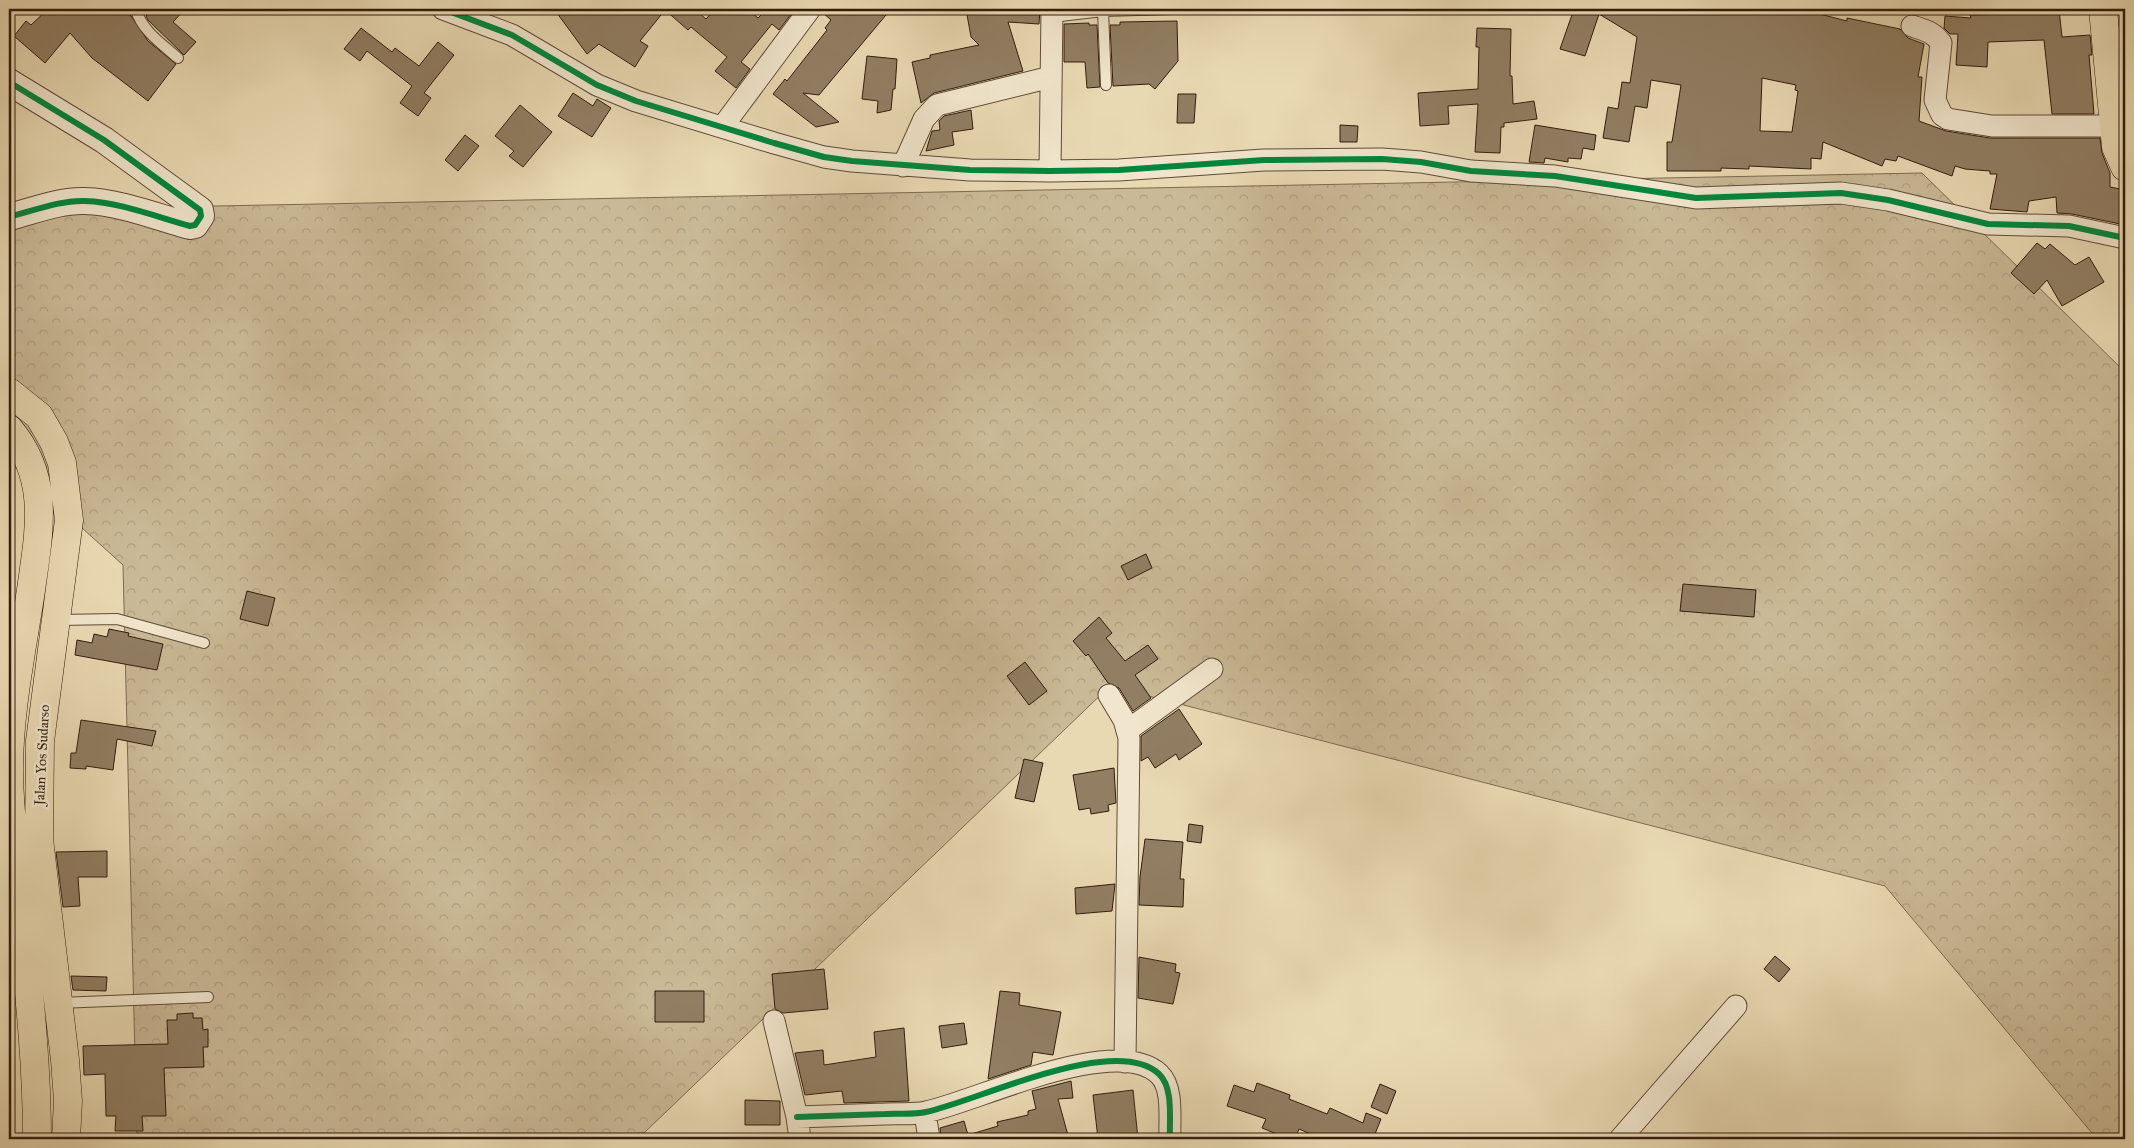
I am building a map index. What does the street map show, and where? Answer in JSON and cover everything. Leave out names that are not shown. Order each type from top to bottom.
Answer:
[{"type":"highway","points":[[2102,9],[2117,117],[2116,147],[2125,167]]},
{"type":"highway","name":"Jalan Yos Sudarso","points":[[9,392],[39,416],[54,442],[62,463],[69,520],[54,620],[40,741],[39,839],[66,1068],[66,1139]]},
{"type":"highway","name":"Jalan Yos Sudarso","points":[[9,429],[29,456],[34,472],[40,524],[12,721],[9,772],[15,914],[37,1074],[37,1139]]},
{"type":"street","points":[[443,9],[512,35],[597,85],[614,92],[657,108],[824,157],[903,166],[970,170],[1050,171],[1118,170],[1264,160],[1382,159],[1421,162],[1471,171],[1555,176],[1696,198],[1841,192],[1888,200],[1988,224],[2069,226],[2125,238]]},
{"type":"street","points":[[723,126],[810,9]]},
{"type":"street","points":[[1050,171],[1052,13]]},
{"type":"street","points":[[1912,26],[1929,31],[1937,37],[1941,44],[1935,100],[1942,115],[1948,119],[1992,126],[2117,117]]},
{"type":"street","points":[[903,166],[924,119],[937,105],[1051,77]]},
{"type":"street","points":[[9,82],[104,140],[198,208],[201,216],[195,225],[190,226],[109,204],[84,201],[67,203],[9,217]]},
{"type":"street","points":[[1128,730],[1212,669]]},
{"type":"street","points":[[1109,695],[1128,730],[1125,1062]]},
{"type":"street","points":[[1620,1139],[1736,1006]]},
{"type":"street","points":[[774,1021],[798,1117],[800,1139]]},
{"type":"street","points":[[798,1117],[925,1112],[1075,1065],[1125,1062],[1147,1066],[1159,1074],[1166,1085],[1170,1139]]},
{"type":"street","points":[[925,1112],[929,1139]]},
{"type":"lane","points":[[136,9],[142,24],[178,58]]},
{"type":"lane","points":[[1052,13],[1173,9]]},
{"type":"lane","points":[[1103,11],[1106,85]]},
{"type":"lane","points":[[54,620],[117,619],[204,643]]},
{"type":"lane","points":[[58,1003],[208,997]]},
{"type":"green space","points":[[1922,173],[2125,372],[2125,1139],[2097,1139],[1885,886],[1110,686],[644,1133],[551,1139],[137,1139],[123,565],[9,462],[9,210]]},
{"type":"building","points":[[48,9],[122,9],[131,16],[148,41],[176,64],[148,101],[92,58],[70,33],[45,63],[14,36],[26,21],[31,25]]},
{"type":"building","points":[[152,9],[185,9],[173,22],[196,42],[184,55],[148,20],[146,16]]},
{"type":"building","points":[[554,9],[694,9],[706,19],[715,9],[747,9],[758,18],[761,15],[753,9],[795,9],[779,30],[772,24],[741,62],[750,69],[736,88],[715,71],[727,57],[691,27],[688,30],[665,10],[640,41],[648,46],[635,67],[599,44],[587,54]]},
{"type":"building","points":[[822,9],[891,9],[819,95],[803,93],[839,122],[816,127],[773,94],[785,79],[787,81],[827,30],[825,28],[831,20],[822,12]]},
{"type":"building","points":[[966,9],[1040,9],[1039,24],[1008,22],[1023,71],[934,93],[921,103],[912,62],[930,58],[930,55],[979,45],[971,37]]},
{"type":"building","points":[[1574,9],[1800,9],[1847,21],[1847,18],[1900,29],[1908,38],[1924,44],[1918,77],[1922,77],[1919,121],[1946,131],[1990,138],[2100,138],[2102,153],[2110,173],[2110,187],[2125,190],[2125,225],[2072,214],[2057,213],[2056,197],[2029,201],[2027,212],[1990,209],[1997,174],[1990,174],[1990,171],[1965,169],[1955,166],[1952,176],[1898,156],[1896,161],[1885,159],[1882,166],[1823,142],[1821,159],[1811,158],[1811,169],[1749,166],[1749,169],[1721,168],[1721,171],[1667,171],[1667,142],[1672,142],[1681,85],[1651,80],[1647,108],[1635,106],[1629,142],[1603,138],[1608,107],[1618,109],[1622,82],[1630,83],[1637,37],[1599,14],[1585,56],[1560,49]],"holes":[[[1762,78],[1796,85],[1795,90],[1798,91],[1792,132],[1760,131]]]},
{"type":"building","points":[[2009,9],[2059,9],[2062,37],[2090,35],[2092,55],[2089,55],[2094,114],[2052,114],[2044,40],[1988,42],[1987,67],[1956,65],[1958,34],[1950,34],[1944,28],[1945,16],[1971,18],[1970,15],[2009,14]]},
{"type":"building","points":[[1177,21],[1178,61],[1155,89],[1149,84],[1113,86],[1110,25],[1120,25],[1120,22]]},
{"type":"building","points":[[1089,23],[1089,25],[1097,25],[1100,87],[1087,88],[1085,62],[1064,62],[1064,24]]},
{"type":"building","points":[[361,28],[392,52],[395,48],[419,66],[438,42],[454,55],[424,93],[431,98],[418,116],[400,103],[412,86],[367,51],[360,61],[344,49]]},
{"type":"building","points":[[1477,28],[1511,29],[1510,76],[1512,76],[1513,104],[1534,101],[1537,119],[1504,123],[1504,127],[1501,127],[1500,153],[1475,152],[1478,104],[1448,106],[1449,124],[1420,126],[1418,93],[1478,89],[1479,47],[1476,47]]},
{"type":"building","points":[[867,56],[897,59],[895,89],[893,89],[891,110],[877,113],[878,101],[862,99]]},
{"type":"building","points":[[573,93],[593,106],[597,99],[611,108],[592,137],[558,116]]},
{"type":"building","points":[[1178,94],[1196,94],[1194,123],[1177,123]]},
{"type":"building","points":[[520,105],[552,132],[523,167],[509,156],[514,151],[495,136]]},
{"type":"building","points":[[971,110],[973,129],[952,132],[954,145],[926,151],[932,131],[940,130],[939,121],[944,116]]},
{"type":"building","points":[[1340,125],[1358,126],[1357,142],[1340,142]]},
{"type":"building","points":[[1535,125],[1596,135],[1594,150],[1583,148],[1581,159],[1568,158],[1568,162],[1545,158],[1544,163],[1529,162]]},
{"type":"building","points":[[465,135],[479,146],[458,171],[445,160]]},
{"type":"building","points":[[2037,243],[2045,249],[2050,244],[2075,265],[2089,257],[2104,282],[2062,306],[2047,280],[2034,294],[2011,273]]},
{"type":"building","points":[[1146,554],[1152,568],[1128,580],[1121,566]]},
{"type":"building","points":[[1683,584],[1756,590],[1754,617],[1680,611]]},
{"type":"building","points":[[247,591],[275,598],[268,626],[240,619]]},
{"type":"building","points":[[1099,617],[1112,633],[1106,638],[1125,661],[1148,645],[1158,659],[1135,675],[1151,698],[1133,711],[1119,688],[1108,683],[1088,654],[1086,656],[1073,641]]},
{"type":"building","points":[[109,629],[129,633],[128,636],[163,644],[157,670],[75,655],[77,640],[92,643],[94,634],[107,637]]},
{"type":"building","points":[[1025,662],[1047,691],[1029,705],[1007,676]]},
{"type":"building","points":[[1179,709],[1202,744],[1179,760],[1176,754],[1155,768],[1148,757],[1141,761],[1141,736]]},
{"type":"building","points":[[81,720],[156,731],[152,746],[117,739],[113,770],[86,766],[86,769],[70,768],[71,753],[76,753]]},
{"type":"building","points":[[1024,759],[1043,763],[1034,802],[1015,798]]},
{"type":"building","points":[[1114,768],[1116,803],[1108,805],[1109,811],[1091,814],[1090,808],[1079,810],[1073,775]]},
{"type":"building","points":[[1189,824],[1203,826],[1201,843],[1187,841]]},
{"type":"building","points":[[1145,839],[1183,842],[1180,879],[1184,879],[1183,907],[1139,905],[1140,877]]},
{"type":"building","points":[[107,851],[107,877],[78,877],[80,906],[63,907],[56,852]]},
{"type":"building","points":[[1115,884],[1112,911],[1076,914],[1075,888]]},
{"type":"building","points":[[1775,956],[1790,969],[1779,982],[1764,969]]},
{"type":"building","points":[[1139,957],[1176,964],[1175,972],[1180,973],[1173,1004],[1138,998]]},
{"type":"building","points":[[824,969],[828,1009],[783,1013],[775,1009],[772,974]]},
{"type":"building","points":[[71,976],[107,977],[106,991],[73,990]]},
{"type":"building","points":[[655,991],[704,991],[704,1022],[655,1022]]},
{"type":"building","points":[[1000,991],[1020,993],[1019,1005],[1061,1012],[1053,1055],[1033,1052],[1031,1065],[988,1079]]},
{"type":"building","points":[[193,1013],[193,1018],[202,1018],[203,1030],[208,1029],[208,1047],[203,1047],[204,1067],[164,1068],[166,1116],[142,1116],[143,1131],[115,1131],[116,1116],[106,1116],[105,1074],[84,1075],[83,1046],[168,1044],[167,1020],[177,1020],[177,1014]]},
{"type":"building","points":[[964,1023],[967,1044],[942,1048],[939,1026]]},
{"type":"building","points":[[904,1028],[909,1101],[844,1103],[842,1091],[805,1095],[795,1053],[823,1050],[824,1065],[876,1057],[874,1032]]},
{"type":"building","points":[[1071,1081],[1073,1098],[1058,1099],[1069,1139],[941,1139],[940,1128],[964,1121],[968,1135],[998,1126],[997,1122],[1028,1115],[1028,1111],[1036,1109],[1032,1091]]},
{"type":"building","points":[[1257,1083],[1290,1095],[1289,1099],[1327,1114],[1330,1108],[1363,1123],[1366,1113],[1381,1119],[1373,1139],[1322,1139],[1299,1129],[1295,1139],[1289,1139],[1262,1128],[1266,1119],[1227,1106],[1234,1085],[1254,1092]]},
{"type":"building","points":[[1380,1084],[1396,1091],[1387,1114],[1371,1107]]},
{"type":"building","points":[[1133,1090],[1138,1139],[1098,1139],[1093,1095]]},
{"type":"building","points":[[745,1100],[780,1101],[780,1125],[745,1125]]},
{"type":"cycle path","points":[[443,9],[512,35],[597,85],[636,101],[824,157],[852,161],[970,170],[1050,171],[1119,170],[1264,160],[1382,159],[1421,162],[1471,171],[1555,176],[1696,198],[1841,193],[1888,200],[1988,224],[2069,226],[2125,238]]},
{"type":"cycle path","points":[[9,82],[104,140],[200,210],[201,216],[195,225],[190,226],[112,204],[76,201],[56,204],[9,217]]},
{"type":"cycle path","points":[[797,1117],[921,1113],[949,1106],[1046,1073],[1080,1065],[1111,1061],[1138,1063],[1159,1074],[1164,1080],[1169,1096],[1170,1139]]}]
